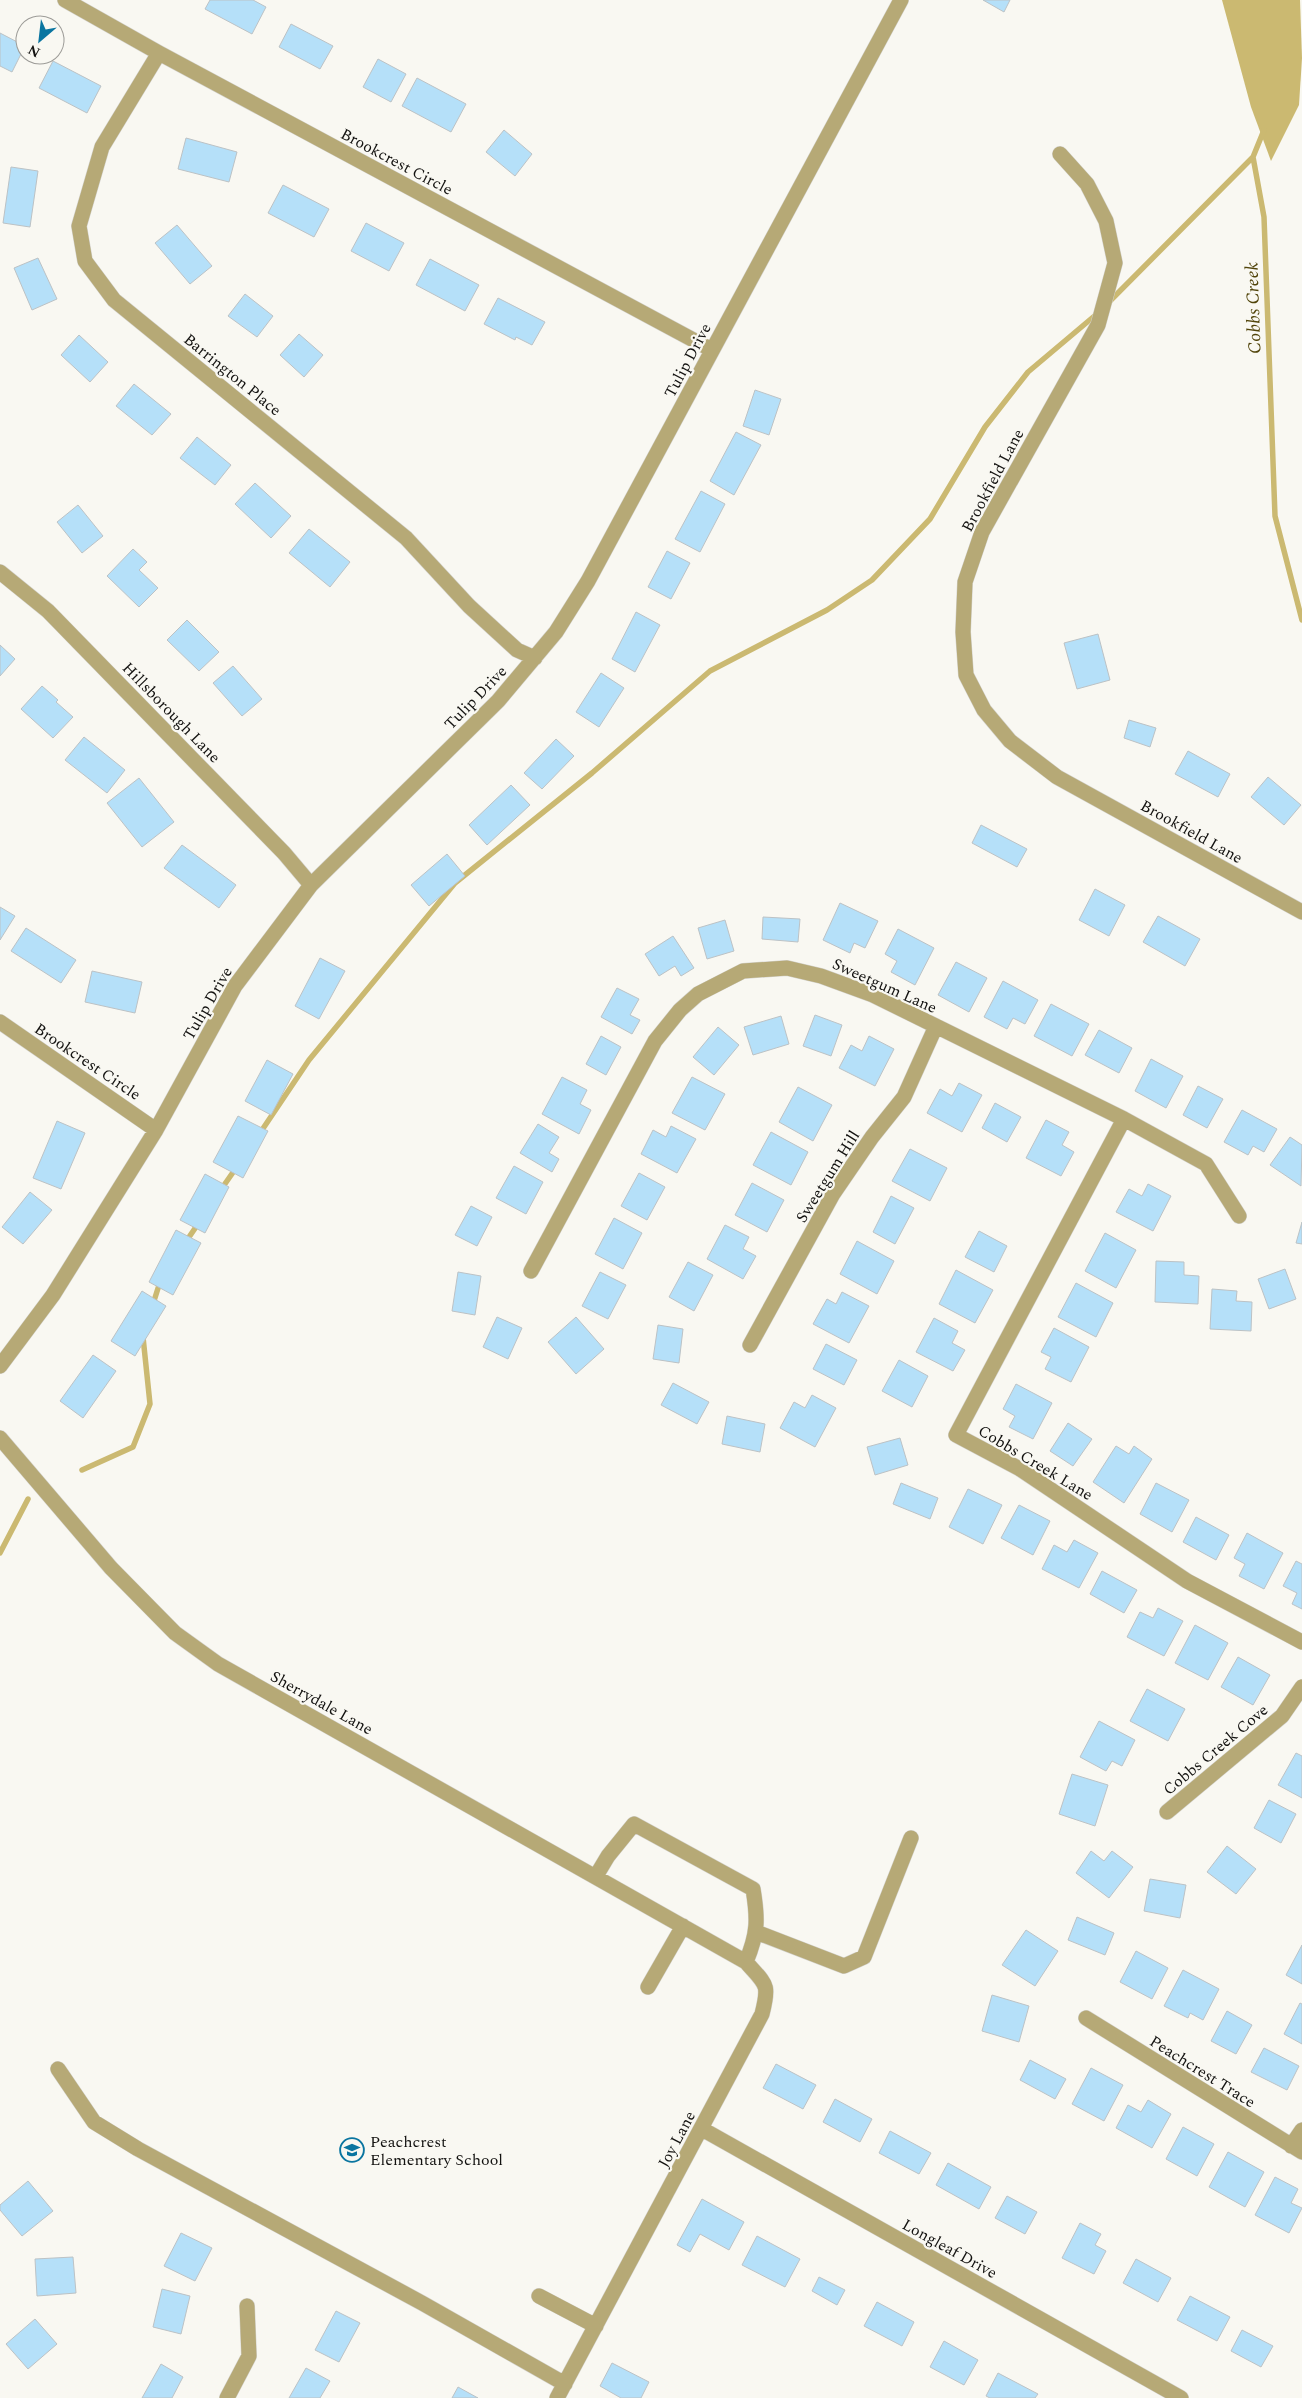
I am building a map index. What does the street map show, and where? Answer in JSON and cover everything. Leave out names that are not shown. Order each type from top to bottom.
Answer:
[{"type":"street","name":"Brookcrest Circle","points":[[66,0],[159,53],[712,350]]},
{"type":"street","name":"Tulip Drive","points":[[0,1366],[54,1295],[156,1130],[235,986],[311,885],[498,701],[556,632],[588,581],[901,0]]},
{"type":"street","name":"Barrington Place","points":[[159,53],[102,147],[79,226],[85,261],[114,300],[406,538],[469,606],[517,650],[535,658]]},
{"type":"street","name":"Brookfield Lane","points":[[1060,154],[1087,184],[1106,221],[1114,263],[1098,325],[982,532],[965,582],[964,632],[966,675],[984,710],[1010,741],[1057,777],[1302,912]]},
{"type":"street","name":"Hillsborough Lane","points":[[0,572],[48,611],[284,853],[311,885]]},
{"type":"street","name":"Sweetgum Lane","points":[[531,1271],[655,1040],[680,1010],[698,994],[743,971],[787,968],[820,976],[873,995],[936,1026],[1124,1119],[1206,1164],[1239,1216]]},
{"type":"street","name":"Brookcrest Circle","points":[[0,1022],[156,1130]]},
{"type":"street","name":"Sweetgum Hill","points":[[750,1345],[833,1194],[872,1137],[904,1097],[936,1026]]},
{"type":"street","name":"Cobbs Creek Lane","points":[[1124,1119],[956,1435],[1036,1479],[1187,1581],[1302,1642]]},
{"type":"street","name":"Sherrydale Lane","points":[[0,1438],[111,1568],[176,1633],[218,1664],[683,1926]]},
{"type":"street","name":"Cobbs Creek Cove","points":[[1167,1812],[1282,1716],[1302,1688]]},
{"type":"street","points":[[596,1876],[608,1856],[634,1824],[752,1889],[758,1917],[756,1932],[746,1962]]},
{"type":"street","points":[[756,1932],[844,1966],[864,1957],[911,1838]]},
{"type":"street","points":[[648,1987],[683,1926]]},
{"type":"street","name":"Joy Lane","points":[[557,2398],[762,2014],[767,1994],[766,1985],[746,1962],[683,1926]]},
{"type":"street","name":"Peachcrest Trace","points":[[1086,2018],[1296,2149]]},
{"type":"street","points":[[58,2069],[94,2122],[138,2149],[422,2303],[565,2384]]},
{"type":"street","name":"Longleaf Drive","points":[[702,2129],[1181,2398]]},
{"type":"street","points":[[1296,2149],[1302,2130]]},
{"type":"street","points":[[539,2296],[596,2326]]},
{"type":"street","points":[[227,2398],[249,2356],[247,2306]]},
{"type":"shaded area","points":[[1222,0],[1300,0],[1302,58],[1299,105],[1271,161],[1251,107]]},
{"type":"building","points":[[210,0],[253,0],[266,7],[252,34],[205,9]]},
{"type":"building","points":[[983,0],[1010,0],[1004,12]]},
{"type":"building","points":[[291,24],[333,46],[320,69],[279,47]]},
{"type":"building","points":[[0,33],[15,41],[16,65],[12,72],[0,66]]},
{"type":"building","points":[[378,59],[406,74],[391,102],[363,87]]},
{"type":"building","points":[[51,65],[61,65],[101,86],[87,113],[39,88]]},
{"type":"building","points":[[417,78],[466,104],[451,132],[402,106]]},
{"type":"building","points":[[504,130],[532,154],[515,176],[486,152]]},
{"type":"building","points":[[186,138],[237,152],[229,182],[178,169]]},
{"type":"building","points":[[11,167],[38,171],[30,227],[3,223]]},
{"type":"building","points":[[283,185],[329,209],[314,237],[268,213]]},
{"type":"building","points":[[366,223],[404,243],[389,271],[351,251]]},
{"type":"building","points":[[177,225],[212,266],[190,284],[155,243]]},
{"type":"building","points":[[38,258],[57,299],[32,310],[14,268]]},
{"type":"building","points":[[430,259],[479,285],[465,311],[416,285]]},
{"type":"building","points":[[245,294],[273,316],[257,337],[228,316]]},
{"type":"building","points":[[498,298],[545,322],[532,345],[516,337],[515,340],[484,324]]},
{"type":"building","points":[[299,334],[323,355],[304,377],[280,355]]},
{"type":"building","points":[[79,335],[108,362],[90,382],[61,355]]},
{"type":"building","points":[[134,384],[171,414],[152,435],[116,406]]},
{"type":"building","points":[[755,390],[781,399],[769,435],[743,426]]},
{"type":"building","points":[[736,432],[761,445],[734,495],[710,481]]},
{"type":"building","points":[[197,437],[231,465],[215,485],[180,458]]},
{"type":"building","points":[[255,483],[291,516],[271,538],[235,504]]},
{"type":"building","points":[[701,491],[725,504],[700,552],[675,539]]},
{"type":"building","points":[[78,505],[103,536],[82,553],[57,522]]},
{"type":"building","points":[[309,529],[350,562],[330,587],[289,553]]},
{"type":"building","points":[[133,549],[147,562],[139,570],[158,588],[139,607],[107,576]]},
{"type":"building","points":[[667,551],[690,563],[671,599],[648,587]]},
{"type":"building","points":[[636,612],[660,625],[635,672],[612,659]]},
{"type":"building","points":[[187,620],[219,652],[199,671],[167,640]]},
{"type":"building","points":[[1098,634],[1110,680],[1077,689],[1064,643]]},
{"type":"building","points":[[0,645],[15,659],[0,676]]},
{"type":"building","points":[[233,666],[262,699],[242,716],[213,683]]},
{"type":"building","points":[[601,673],[624,688],[599,727],[576,712]]},
{"type":"building","points":[[42,686],[73,717],[53,738],[21,709]]},
{"type":"building","points":[[1129,720],[1156,728],[1150,747],[1124,738]]},
{"type":"building","points":[[84,737],[125,770],[107,793],[65,760]]},
{"type":"building","points":[[556,739],[574,756],[542,789],[524,773]]},
{"type":"building","points":[[1188,751],[1230,774],[1218,797],[1175,774]]},
{"type":"building","points":[[1268,777],[1301,805],[1284,825],[1251,797]]},
{"type":"building","points":[[139,778],[174,822],[142,847],[107,803]]},
{"type":"building","points":[[511,785],[530,805],[487,845],[469,825]]},
{"type":"building","points":[[981,825],[1027,849],[1017,867],[972,843]]},
{"type":"building","points":[[182,845],[236,885],[219,908],[164,868]]},
{"type":"building","points":[[447,854],[465,876],[429,906],[411,885]]},
{"type":"building","points":[[1095,889],[1125,905],[1109,936],[1079,920]]},
{"type":"building","points":[[840,903],[878,921],[865,948],[854,943],[850,953],[823,940]]},
{"type":"building","points":[[0,907],[15,916],[0,940]]},
{"type":"building","points":[[1158,916],[1200,939],[1185,966],[1143,942]]},
{"type":"building","points":[[763,917],[800,919],[798,942],[762,939]]},
{"type":"building","points":[[725,920],[734,951],[707,959],[698,928]]},
{"type":"building","points":[[26,928],[76,960],[61,983],[11,951]]},
{"type":"building","points":[[898,929],[934,948],[915,985],[891,972],[897,961],[885,954]]},
{"type":"building","points":[[673,936],[694,968],[681,976],[675,966],[659,976],[645,954]]},
{"type":"building","points":[[320,958],[345,971],[319,1019],[295,1006]]},
{"type":"building","points":[[956,962],[987,978],[969,1012],[938,995]]},
{"type":"building","points":[[92,971],[142,982],[135,1013],[85,1002]]},
{"type":"building","points":[[1003,981],[1038,1000],[1025,1024],[1013,1018],[1007,1029],[984,1017]]},
{"type":"building","points":[[617,988],[639,999],[630,1015],[640,1020],[632,1034],[601,1017]]},
{"type":"building","points":[[1051,1004],[1089,1024],[1072,1056],[1034,1036]]},
{"type":"building","points":[[815,1015],[842,1025],[831,1056],[803,1046]]},
{"type":"building","points":[[781,1016],[789,1044],[753,1055],[744,1027]]},
{"type":"building","points":[[718,1027],[739,1045],[714,1075],[693,1057]]},
{"type":"building","points":[[1099,1030],[1132,1048],[1119,1073],[1085,1055]]},
{"type":"building","points":[[601,1036],[621,1047],[606,1075],[586,1064]]},
{"type":"building","points":[[869,1036],[894,1049],[875,1086],[839,1068],[851,1045],[862,1051]]},
{"type":"building","points":[[1151,1059],[1183,1076],[1166,1108],[1135,1091]]},
{"type":"building","points":[[267,1060],[293,1074],[271,1115],[245,1101]]},
{"type":"building","points":[[562,1077],[587,1090],[580,1104],[591,1110],[579,1134],[542,1114]]},
{"type":"building","points":[[692,1077],[725,1094],[705,1130],[672,1113]]},
{"type":"building","points":[[959,1083],[982,1095],[962,1132],[927,1113],[940,1089],[952,1096]]},
{"type":"building","points":[[1198,1086],[1223,1099],[1207,1128],[1183,1115]]},
{"type":"building","points":[[798,1087],[832,1105],[813,1141],[779,1122]]},
{"type":"building","points":[[995,1103],[1021,1117],[1007,1142],[982,1128]]},
{"type":"building","points":[[1242,1110],[1277,1129],[1264,1152],[1253,1146],[1248,1155],[1224,1142]]},
{"type":"building","points":[[238,1116],[268,1131],[243,1178],[213,1162]]},
{"type":"building","points":[[1046,1120],[1069,1132],[1062,1145],[1074,1152],[1061,1176],[1026,1158]]},
{"type":"building","points":[[57,1121],[85,1133],[61,1189],[33,1178]]},
{"type":"building","points":[[538,1124],[559,1137],[549,1153],[559,1159],[552,1172],[520,1153]]},
{"type":"building","points":[[671,1126],[696,1139],[677,1173],[641,1154],[653,1130],[666,1137]]},
{"type":"building","points":[[771,1132],[808,1152],[791,1185],[753,1165]]},
{"type":"building","points":[[1290,1137],[1302,1145],[1301,1186],[1270,1165]]},
{"type":"building","points":[[910,1149],[947,1168],[930,1201],[892,1181]]},
{"type":"building","points":[[514,1166],[543,1182],[526,1214],[496,1198]]},
{"type":"building","points":[[639,1173],[665,1187],[647,1220],[621,1206]]},
{"type":"building","points":[[205,1174],[229,1187],[205,1233],[180,1220]]},
{"type":"building","points":[[752,1183],[784,1200],[767,1232],[735,1215]]},
{"type":"building","points":[[1148,1184],[1171,1196],[1153,1231],[1116,1212],[1129,1189],[1142,1196]]},
{"type":"building","points":[[30,1192],[52,1210],[23,1244],[2,1227]]},
{"type":"building","points":[[891,1196],[914,1208],[895,1244],[873,1232]]},
{"type":"building","points":[[471,1206],[492,1217],[477,1246],[455,1235]]},
{"type":"building","points":[[614,1218],[642,1233],[623,1269],[595,1254]]},
{"type":"building","points":[[1302,1222],[1302,1244],[1296,1243]]},
{"type":"building","points":[[725,1225],[749,1237],[743,1249],[756,1256],[743,1279],[707,1259]]},
{"type":"building","points":[[176,1230],[201,1243],[173,1295],[149,1282]]},
{"type":"building","points":[[979,1231],[1007,1246],[994,1272],[965,1257]]},
{"type":"building","points":[[1105,1233],[1136,1250],[1116,1288],[1085,1271]]},
{"type":"building","points":[[857,1241],[894,1261],[877,1294],[840,1274]]},
{"type":"building","points":[[1156,1261],[1184,1262],[1184,1275],[1199,1276],[1198,1304],[1155,1302]]},
{"type":"building","points":[[688,1262],[713,1275],[694,1311],[669,1297]]},
{"type":"building","points":[[1285,1269],[1296,1299],[1269,1309],[1258,1279]]},
{"type":"building","points":[[956,1270],[993,1290],[975,1323],[939,1304]]},
{"type":"building","points":[[458,1272],[481,1276],[475,1315],[452,1311]]},
{"type":"building","points":[[600,1272],[626,1285],[608,1319],[582,1306]]},
{"type":"building","points":[[1076,1283],[1113,1303],[1096,1337],[1058,1317]]},
{"type":"building","points":[[1212,1289],[1237,1291],[1236,1301],[1252,1302],[1251,1331],[1210,1329]]},
{"type":"building","points":[[142,1291],[166,1306],[135,1356],[111,1341]]},
{"type":"building","points":[[842,1292],[869,1306],[849,1343],[813,1324],[827,1299],[836,1304]]},
{"type":"building","points":[[497,1317],[522,1328],[508,1359],[483,1347]]},
{"type":"building","points":[[576,1317],[604,1349],[576,1374],[548,1342]]},
{"type":"building","points":[[934,1318],[958,1331],[952,1343],[965,1350],[953,1371],[916,1352]]},
{"type":"building","points":[[658,1325],[683,1329],[679,1363],[653,1359]]},
{"type":"building","points":[[1054,1328],[1089,1347],[1071,1382],[1045,1369],[1051,1357],[1041,1352]]},
{"type":"building","points":[[826,1344],[857,1360],[844,1385],[813,1369]]},
{"type":"building","points":[[93,1355],[116,1371],[83,1418],[60,1401]]},
{"type":"building","points":[[899,1360],[928,1376],[912,1407],[882,1391]]},
{"type":"building","points":[[673,1383],[709,1402],[697,1424],[661,1405]]},
{"type":"building","points":[[1016,1384],[1052,1403],[1033,1439],[1009,1427],[1015,1416],[1003,1409]]},
{"type":"building","points":[[812,1395],[836,1408],[815,1447],[780,1428],[794,1402],[805,1408]]},
{"type":"building","points":[[727,1416],[765,1424],[760,1452],[722,1444]]},
{"type":"building","points":[[1068,1423],[1092,1439],[1073,1466],[1050,1451]]},
{"type":"building","points":[[900,1438],[908,1465],[875,1475],[867,1447]]},
{"type":"building","points":[[1116,1446],[1129,1454],[1134,1446],[1152,1459],[1124,1503],[1093,1482]]},
{"type":"building","points":[[901,1483],[938,1498],[930,1519],[893,1504]]},
{"type":"building","points":[[1156,1483],[1189,1500],[1172,1532],[1140,1514]]},
{"type":"building","points":[[968,1489],[1002,1505],[983,1544],[949,1527]]},
{"type":"building","points":[[1019,1505],[1050,1521],[1033,1555],[1001,1538]]},
{"type":"building","points":[[1196,1517],[1229,1535],[1216,1560],[1183,1542]]},
{"type":"building","points":[[1247,1533],[1283,1553],[1264,1589],[1239,1576],[1245,1564],[1234,1558]]},
{"type":"building","points":[[1074,1540],[1098,1553],[1079,1588],[1042,1569],[1054,1545],[1067,1552]]},
{"type":"building","points":[[1296,1561],[1302,1564],[1302,1609],[1292,1604],[1297,1593],[1283,1586]]},
{"type":"building","points":[[1102,1571],[1137,1590],[1124,1613],[1090,1594]]},
{"type":"building","points":[[1158,1608],[1183,1621],[1164,1656],[1127,1637],[1140,1612],[1153,1618]]},
{"type":"building","points":[[1195,1625],[1228,1643],[1208,1680],[1175,1663]]},
{"type":"building","points":[[1238,1657],[1270,1675],[1253,1705],[1221,1687]]},
{"type":"building","points":[[1147,1689],[1185,1709],[1168,1741],[1130,1721]]},
{"type":"building","points":[[1099,1721],[1135,1740],[1122,1766],[1112,1761],[1106,1771],[1080,1757]]},
{"type":"building","points":[[1296,1753],[1302,1756],[1302,1798],[1278,1785]]},
{"type":"building","points":[[1072,1774],[1108,1785],[1095,1826],[1059,1814]]},
{"type":"building","points":[[1269,1800],[1296,1814],[1281,1843],[1254,1828]]},
{"type":"building","points":[[1227,1846],[1256,1869],[1236,1894],[1207,1872]]},
{"type":"building","points":[[1091,1851],[1104,1861],[1112,1851],[1133,1867],[1109,1898],[1076,1873]]},
{"type":"building","points":[[1150,1879],[1186,1885],[1180,1918],[1144,1911]]},
{"type":"building","points":[[1077,1917],[1114,1933],[1105,1955],[1068,1940]]},
{"type":"building","points":[[1026,1930],[1058,1951],[1035,1986],[1002,1965]]},
{"type":"building","points":[[1302,1945],[1302,1984],[1286,1975]]},
{"type":"building","points":[[1136,1951],[1168,1968],[1152,1999],[1120,1982]]},
{"type":"building","points":[[1183,1970],[1219,1989],[1203,2020],[1190,2013],[1188,2018],[1164,2006]]},
{"type":"building","points":[[992,1995],[1029,2006],[1019,2042],[982,2031]]},
{"type":"building","points":[[1300,2003],[1302,2004],[1302,2044],[1284,2034]]},
{"type":"building","points":[[1227,2011],[1252,2025],[1236,2054],[1211,2041]]},
{"type":"building","points":[[1264,2048],[1299,2066],[1287,2090],[1251,2072]]},
{"type":"building","points":[[1030,2060],[1066,2079],[1055,2099],[1020,2080]]},
{"type":"building","points":[[776,2064],[816,2085],[803,2109],[763,2088]]},
{"type":"building","points":[[1091,2068],[1123,2085],[1104,2121],[1072,2104]]},
{"type":"building","points":[[835,2099],[872,2119],[860,2142],[823,2122]]},
{"type":"building","points":[[1148,2100],[1171,2114],[1152,2148],[1116,2128],[1128,2105],[1141,2112]]},
{"type":"building","points":[[1183,2127],[1214,2144],[1197,2176],[1166,2159]]},
{"type":"building","points":[[890,2131],[931,2153],[919,2174],[879,2153]]},
{"type":"building","points":[[1228,2152],[1264,2172],[1245,2207],[1209,2187]]},
{"type":"building","points":[[948,2163],[991,2187],[979,2209],[936,2185]]},
{"type":"building","points":[[1275,2177],[1298,2189],[1291,2203],[1302,2208],[1289,2233],[1255,2215]]},
{"type":"building","points":[[28,2181],[53,2211],[22,2236],[0,2210],[0,2205]]},
{"type":"building","points":[[1007,2196],[1037,2212],[1025,2234],[995,2218]]},
{"type":"building","points":[[702,2199],[744,2222],[729,2250],[700,2234],[690,2252],[677,2245]]},
{"type":"building","points":[[1080,2223],[1101,2234],[1095,2245],[1106,2251],[1094,2274],[1062,2258]]},
{"type":"building","points":[[181,2233],[212,2248],[195,2281],[164,2266]]},
{"type":"building","points":[[757,2236],[800,2259],[785,2287],[742,2265]]},
{"type":"building","points":[[73,2257],[76,2293],[37,2296],[35,2259]]},
{"type":"building","points":[[1136,2259],[1171,2278],[1158,2302],[1123,2283]]},
{"type":"building","points":[[819,2277],[845,2290],[837,2305],[812,2291]]},
{"type":"building","points":[[162,2289],[190,2296],[181,2334],[153,2327]]},
{"type":"building","points":[[1190,2296],[1230,2317],[1217,2341],[1177,2320]]},
{"type":"building","points":[[877,2302],[914,2322],[902,2346],[864,2326]]},
{"type":"building","points":[[336,2311],[360,2323],[339,2362],[315,2350]]},
{"type":"building","points":[[35,2319],[57,2344],[28,2369],[6,2344]]},
{"type":"building","points":[[1242,2330],[1273,2346],[1261,2367],[1231,2351]]},
{"type":"building","points":[[944,2341],[978,2360],[964,2385],[930,2367]]},
{"type":"building","points":[[612,2363],[649,2382],[641,2398],[621,2398],[600,2386]]},
{"type":"building","points":[[161,2364],[183,2377],[172,2398],[142,2398]]},
{"type":"building","points":[[306,2368],[330,2381],[320,2398],[289,2398]]},
{"type":"building","points":[[998,2373],[1038,2394],[1035,2398],[990,2398],[986,2396]]},
{"type":"building","points":[[458,2387],[478,2398],[452,2398]]},
{"type":"waterway","name":"Cobbs Creek","points":[[1264,130],[1253,157],[1264,217],[1275,516],[1302,620]]},
{"type":"waterway","points":[[1108,303],[1253,157]]},
{"type":"waterway","points":[[260,1133],[309,1060],[455,883],[592,773],[710,671],[827,610],[872,580],[930,519],[985,427],[1028,372],[1098,313]]},
{"type":"waterway","points":[[220,1191],[236,1168]]},
{"type":"waterway","points":[[185,1243],[200,1221]]},
{"type":"waterway","points":[[153,1304],[160,1282]]},
{"type":"waterway","points":[[82,1470],[133,1447],[150,1404],[143,1337]]},
{"type":"waterway","points":[[0,1553],[28,1499]]},
{"type":"place","name":"Peachcrest Elementary School","points":[[352,2150]]}]
